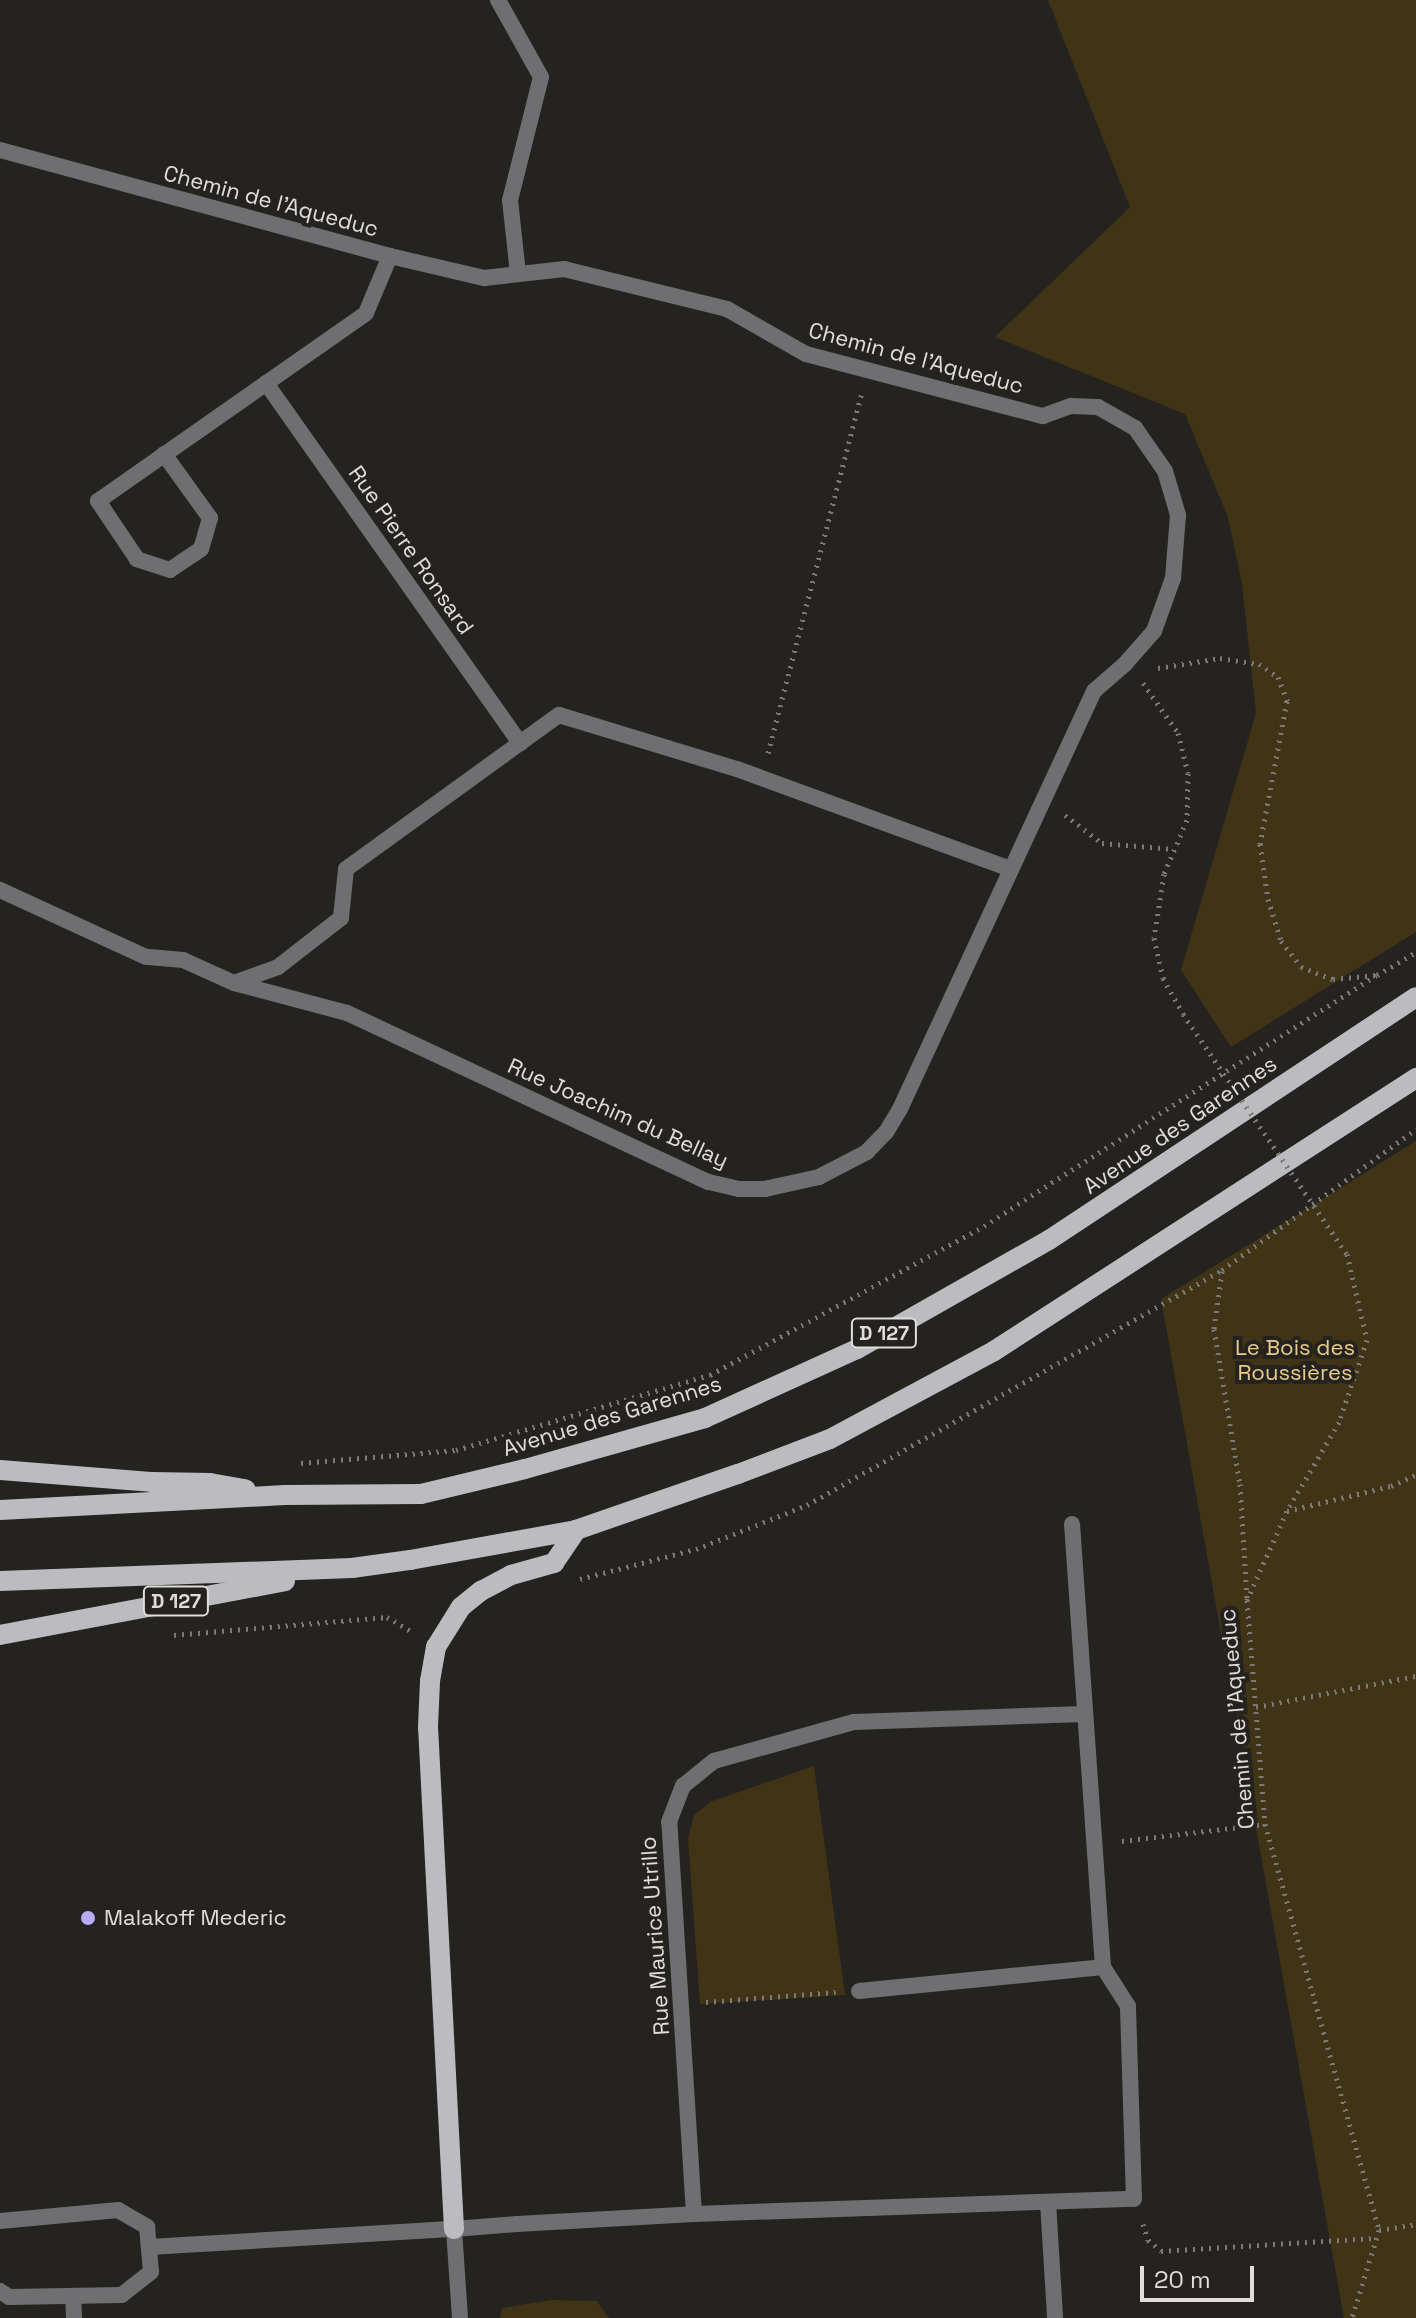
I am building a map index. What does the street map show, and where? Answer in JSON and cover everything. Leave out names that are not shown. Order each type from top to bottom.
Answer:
[{"type":"main road","name":"Avenue des Garennes","points":[[0,1510],[285,1495],[421,1494],[525,1469],[705,1418],[857,1349],[1049,1240],[1416,997]]},
{"type":"main road","name":"D 127","points":[[0,1635],[352,1568],[576,1530],[830,1439],[919,1394],[994,1351],[1416,1078]]},
{"type":"main road","name":"D 127","points":[[0,1470],[151,1482],[210,1483],[285,1495]]},
{"type":"main road","points":[[454,2229],[428,1727],[430,1681],[436,1647],[461,1607],[481,1591],[511,1575],[554,1563],[576,1530]]},
{"type":"main road","points":[[0,1581],[352,1568]]},
{"type":"street","points":[[498,0],[541,77],[510,200],[518,274]]},
{"type":"street","name":"Chemin de l'Aqueduc","points":[[0,150],[390,256],[484,278],[564,269],[727,309],[806,354],[1043,416],[1071,406],[1098,407],[1135,428],[1165,471],[1178,515],[1173,578],[1154,631],[1125,664]]},
{"type":"street","points":[[164,454],[210,518],[201,549],[170,570],[137,559],[98,501],[164,454],[366,313],[390,256]]},
{"type":"street","name":"Rue Pierre Ronsard","points":[[266,383],[520,743]]},
{"type":"street","name":"Rue Joachim du Bellay","points":[[0,890],[146,957],[183,960],[234,983],[347,1013],[708,1182],[739,1189],[791,1186],[843,1167],[867,1152],[886,1132],[1094,691],[1125,664]]},
{"type":"street","points":[[234,983],[278,967],[341,918],[346,869],[559,715],[762,777],[1011,869]]},
{"type":"street","points":[[149,2247],[694,2214],[1134,2199],[1128,2006],[1103,1967],[1097,1844],[1084,1714],[1072,1524]]},
{"type":"street","name":"Rue Maurice Utrillo","points":[[694,2214],[669,1822],[683,1786],[714,1761],[854,1722],[1084,1714]]},
{"type":"street","points":[[859,1991],[1103,1967]]},
{"type":"street","points":[[1048,2202],[1055,2318]]},
{"type":"street","points":[[0,2221],[118,2210],[147,2227],[151,2272],[122,2295],[9,2297],[0,2291]]},
{"type":"street","points":[[454,2229],[460,2318]]},
{"type":"street","points":[[73,2296],[74,2318]]},
{"type":"path","points":[[762,777],[868,370]]},
{"type":"path","points":[[1125,664],[1151,669],[1220,658],[1259,664],[1278,677],[1287,701],[1260,844],[1268,899],[1281,941],[1301,967],[1333,979],[1377,975]]},
{"type":"path","name":"Chemin de l'Aqueduc","points":[[1125,664],[1156,697],[1178,733],[1188,773],[1187,820],[1164,874],[1154,938],[1163,978],[1183,1014],[1347,1254],[1367,1340],[1339,1422],[1287,1511],[1247,1600],[1265,1824],[1379,2230]]},
{"type":"path","points":[[1043,797],[1102,843],[1174,849]]},
{"type":"path","points":[[286,1464],[456,1450],[710,1375],[984,1226],[1416,952]]},
{"type":"path","points":[[1027,1382],[1222,1270],[1416,1129]]},
{"type":"path","points":[[1222,1270],[1214,1329],[1240,1484],[1247,1600]]},
{"type":"path","points":[[1287,1511],[1391,1486],[1416,1475]]},
{"type":"path","points":[[1256,1707],[1416,1676]]},
{"type":"path","points":[[1097,1844],[1265,1824]]},
{"type":"path","points":[[681,2004],[859,1991]]},
{"type":"path","points":[[1134,2199],[1148,2240],[1161,2251],[1375,2238]]},
{"type":"path","points":[[1352,2318],[1379,2230],[1416,2224]]},
{"type":"green space","points":[[1048,0],[1416,0],[1416,932],[1231,1047],[1181,970],[1256,713],[1242,584],[1228,517],[1185,414],[995,337],[1130,207]]},
{"type":"green space","name":"Le Bois des Roussières","points":[[1416,1141],[1416,2318],[1344,2318],[1161,1299]]},
{"type":"green space","points":[[814,1766],[845,1995],[700,2004],[688,1839],[694,1815],[710,1802]]},
{"type":"green space","points":[[551,2300],[597,2301],[609,2318],[500,2318],[502,2308]]},
{"type":"place","name":"Malakoff Mederic","points":[[88,1918]]}]
